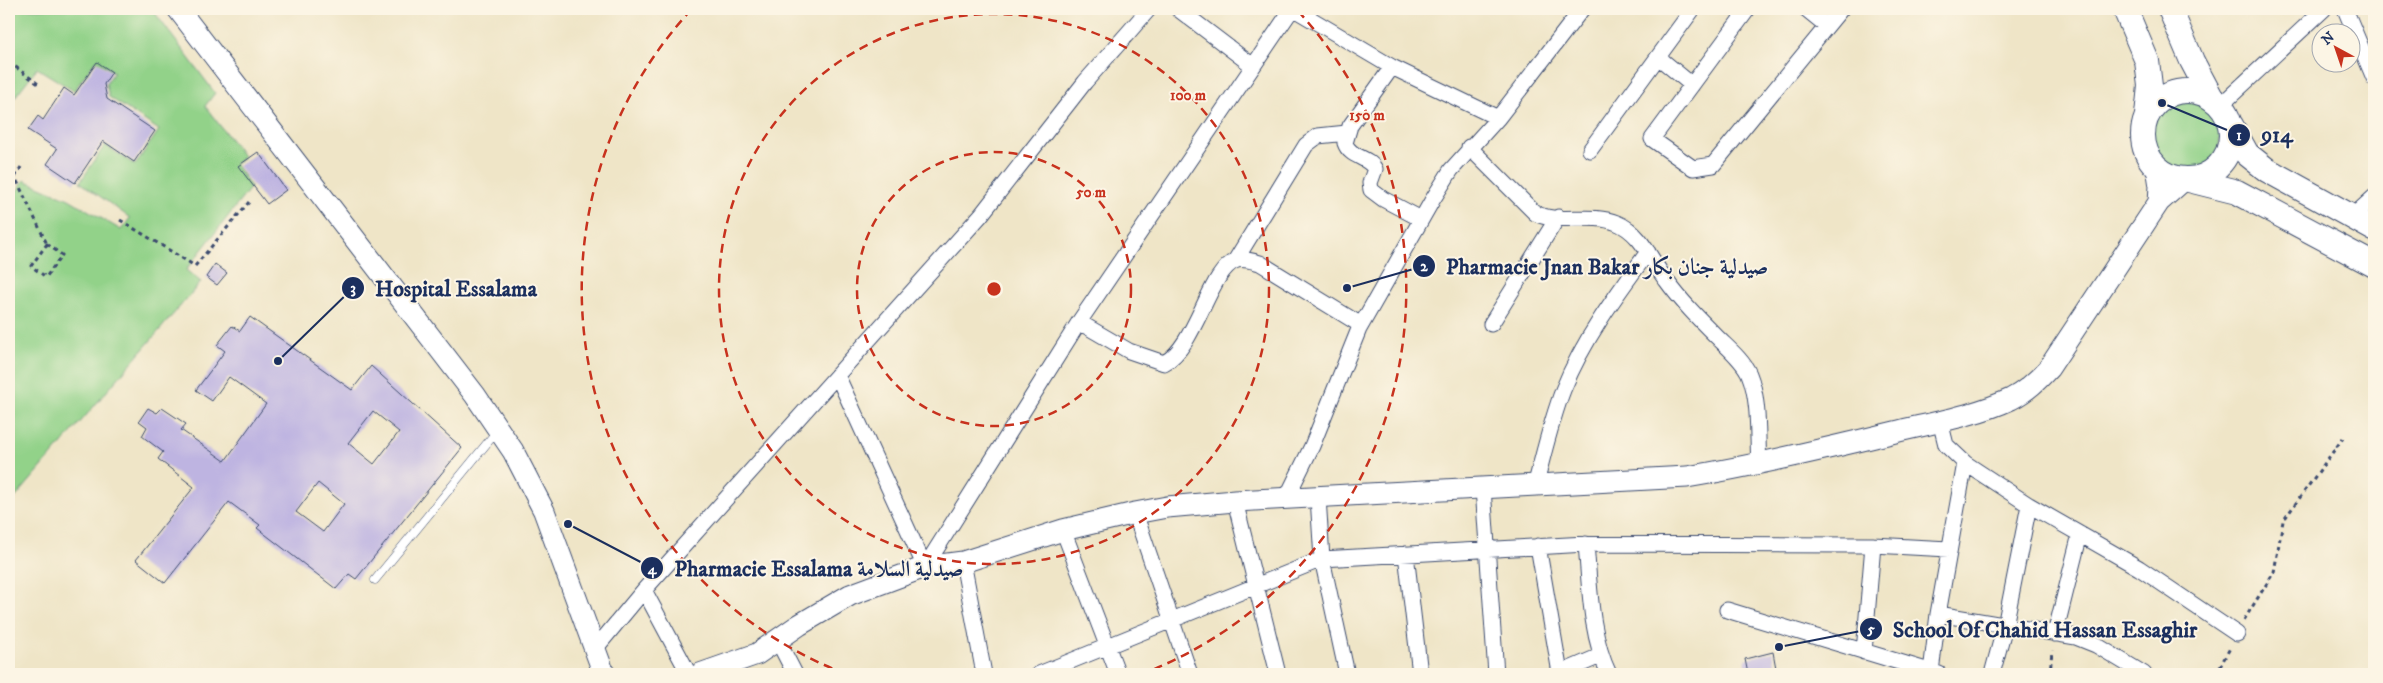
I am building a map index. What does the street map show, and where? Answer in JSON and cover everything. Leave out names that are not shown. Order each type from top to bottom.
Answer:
[{"type":"main road","points":[[2125,9],[2147,61],[2150,86],[2147,115],[2142,137],[2149,159],[2156,167],[2170,176],[2237,192],[2374,265]]},
{"type":"main road","points":[[2170,9],[2192,61],[2247,154],[2267,170],[2374,228]]},
{"type":"main road","points":[[2147,115],[2162,98],[2183,90],[2198,91],[2221,109],[2232,138],[2229,151],[2223,162],[2214,171],[2187,179]]},
{"type":"street","points":[[178,9],[475,395],[513,451],[544,511],[604,674]]},
{"type":"street","points":[[595,649],[644,590],[980,215],[1085,82],[1149,9]]},
{"type":"street","points":[[1178,9],[1253,66]]},
{"type":"street","points":[[925,567],[1079,322],[1293,9],[1392,66],[1498,118]]},
{"type":"street","points":[[1286,499],[1312,446],[1334,386],[1362,325],[1451,170],[1469,147],[1498,118],[1582,9]]},
{"type":"street","points":[[1590,150],[1693,9]]},
{"type":"street","points":[[1748,9],[1652,139],[1693,168],[1713,165],[1841,9]]},
{"type":"street","points":[[1806,9],[1827,26]]},
{"type":"street","points":[[2221,109],[2324,9]]},
{"type":"street","points":[[2346,9],[2374,78]]},
{"type":"street","points":[[1658,57],[1692,85]]},
{"type":"street","points":[[1392,66],[1347,133],[1345,143],[1349,150],[1368,161],[1376,169],[1370,183],[1371,190],[1383,199],[1421,220]]},
{"type":"street","points":[[1079,322],[1129,351],[1164,363],[1176,355],[1185,342],[1219,278],[1235,261],[1306,145],[1318,136],[1347,133]]},
{"type":"street","points":[[1469,147],[1530,210],[1541,216],[1594,217],[1628,228],[1648,252],[1665,280],[1734,354],[1747,371],[1753,387],[1759,465]]},
{"type":"street","points":[[2156,167],[2160,186],[2159,202]]},
{"type":"street","points":[[700,674],[757,654],[799,625],[850,595],[925,567],[963,562],[1063,530],[1135,513],[1167,507],[1235,501],[1687,477],[1759,465],[1940,421],[2011,399],[2034,385],[2049,368],[2159,202],[2187,179]]},
{"type":"street","points":[[2352,217],[2374,197]]},
{"type":"street","points":[[1491,324],[1558,217]]},
{"type":"street","points":[[1535,486],[1552,423],[1564,388],[1592,333],[1648,252]]},
{"type":"street","points":[[1235,261],[1247,259],[1260,263],[1362,325]]},
{"type":"street","points":[[837,375],[925,567]]},
{"type":"street","points":[[1940,421],[1946,445],[1965,463],[2029,504],[2139,568],[2237,634]]},
{"type":"street","points":[[1727,610],[1935,673],[1938,614],[1965,463]]},
{"type":"street","points":[[1483,488],[1496,674]]},
{"type":"street","points":[[1318,497],[1322,559],[1347,674]]},
{"type":"street","points":[[1235,501],[1278,674]]},
{"type":"street","points":[[1992,674],[2006,626],[2029,504]]},
{"type":"street","points":[[1135,513],[1190,674]]},
{"type":"street","points":[[1063,530],[1118,674]]},
{"type":"street","points":[[2055,634],[2080,534]]},
{"type":"street","points":[[1041,674],[1322,559],[1586,544],[1873,545],[1949,549]]},
{"type":"street","points":[[1586,544],[1594,630],[1600,656],[1610,674]]},
{"type":"street","points":[[1864,652],[1873,545]]},
{"type":"street","points":[[1538,546],[1559,674],[1600,656]]},
{"type":"street","points":[[1406,554],[1420,674]]},
{"type":"street","points":[[963,562],[984,674]]},
{"type":"street","points":[[644,590],[689,674]]},
{"type":"street","points":[[1938,614],[2076,637],[2096,645],[2144,674]]},
{"type":"street","points":[[778,641],[795,674]]},
{"type":"lane","points":[[375,580],[498,429]]},
{"type":"lane","points":[[9,671],[13,674]]},
{"type":"path","points":[[9,62],[41,86]]},
{"type":"path","points":[[21,167],[15,177],[48,244],[62,255],[46,277],[31,266],[48,244]]},
{"type":"path","points":[[120,220],[195,266],[249,202]]},
{"type":"path","points":[[2216,674],[2237,634],[2274,572],[2283,521],[2342,438]]},
{"type":"path","points":[[2050,674],[2055,634]]},
{"type":"green space","points":[[9,9],[152,9],[215,93],[205,106],[244,157],[235,164],[251,187],[186,270],[201,282],[9,505],[9,187],[16,192],[24,180],[69,199],[121,230],[130,218],[80,182],[105,145],[135,165],[159,130],[109,97],[106,84],[114,72],[96,60],[74,91],[37,68],[9,105]]},
{"type":"green space","points":[[2185,102],[2198,105],[2210,112],[2217,124],[2220,137],[2217,150],[2210,162],[2198,169],[2185,172],[2172,169],[2160,162],[2153,150],[2150,137],[2153,124],[2160,112],[2172,105]]},
{"type":"building","points":[[97,62],[112,72],[104,84],[107,99],[155,131],[134,162],[103,141],[75,183],[47,164],[57,149],[28,130],[38,116],[43,120],[64,88],[74,95]]},
{"type":"building","points":[[258,152],[286,190],[267,204],[238,166]]},
{"type":"building","points":[[215,264],[227,273],[217,285],[206,277]]},
{"type":"building","points":[[250,317],[352,390],[371,366],[462,448],[356,579],[349,574],[336,589],[257,528],[260,525],[229,502],[165,583],[136,560],[194,487],[158,459],[163,452],[142,436],[147,427],[139,421],[148,408],[157,413],[162,408],[186,424],[181,430],[225,461],[266,404],[229,377],[212,401],[196,390],[225,351],[217,345],[232,326],[240,331]],"holes":[[[373,411],[399,432],[374,464],[348,443]],[[318,483],[344,504],[323,532],[296,512]]]},
{"type":"building","points":[[1773,652],[1777,674],[1748,674],[1745,659]]},
{"type":"place","name":"914","points":[[2162,103]]},
{"type":"place","name":"Pharmacie Jnan Bakar صيدلية جنان بكار","points":[[1347,288]]},
{"type":"place","name":"Hospital Essalama","points":[[278,361]]},
{"type":"place","name":"Pharmacie Essalama صيدلية السلامة","points":[[568,524]]},
{"type":"place","name":"School Of Chahid Hassan Essaghir","points":[[1779,647]]}]
